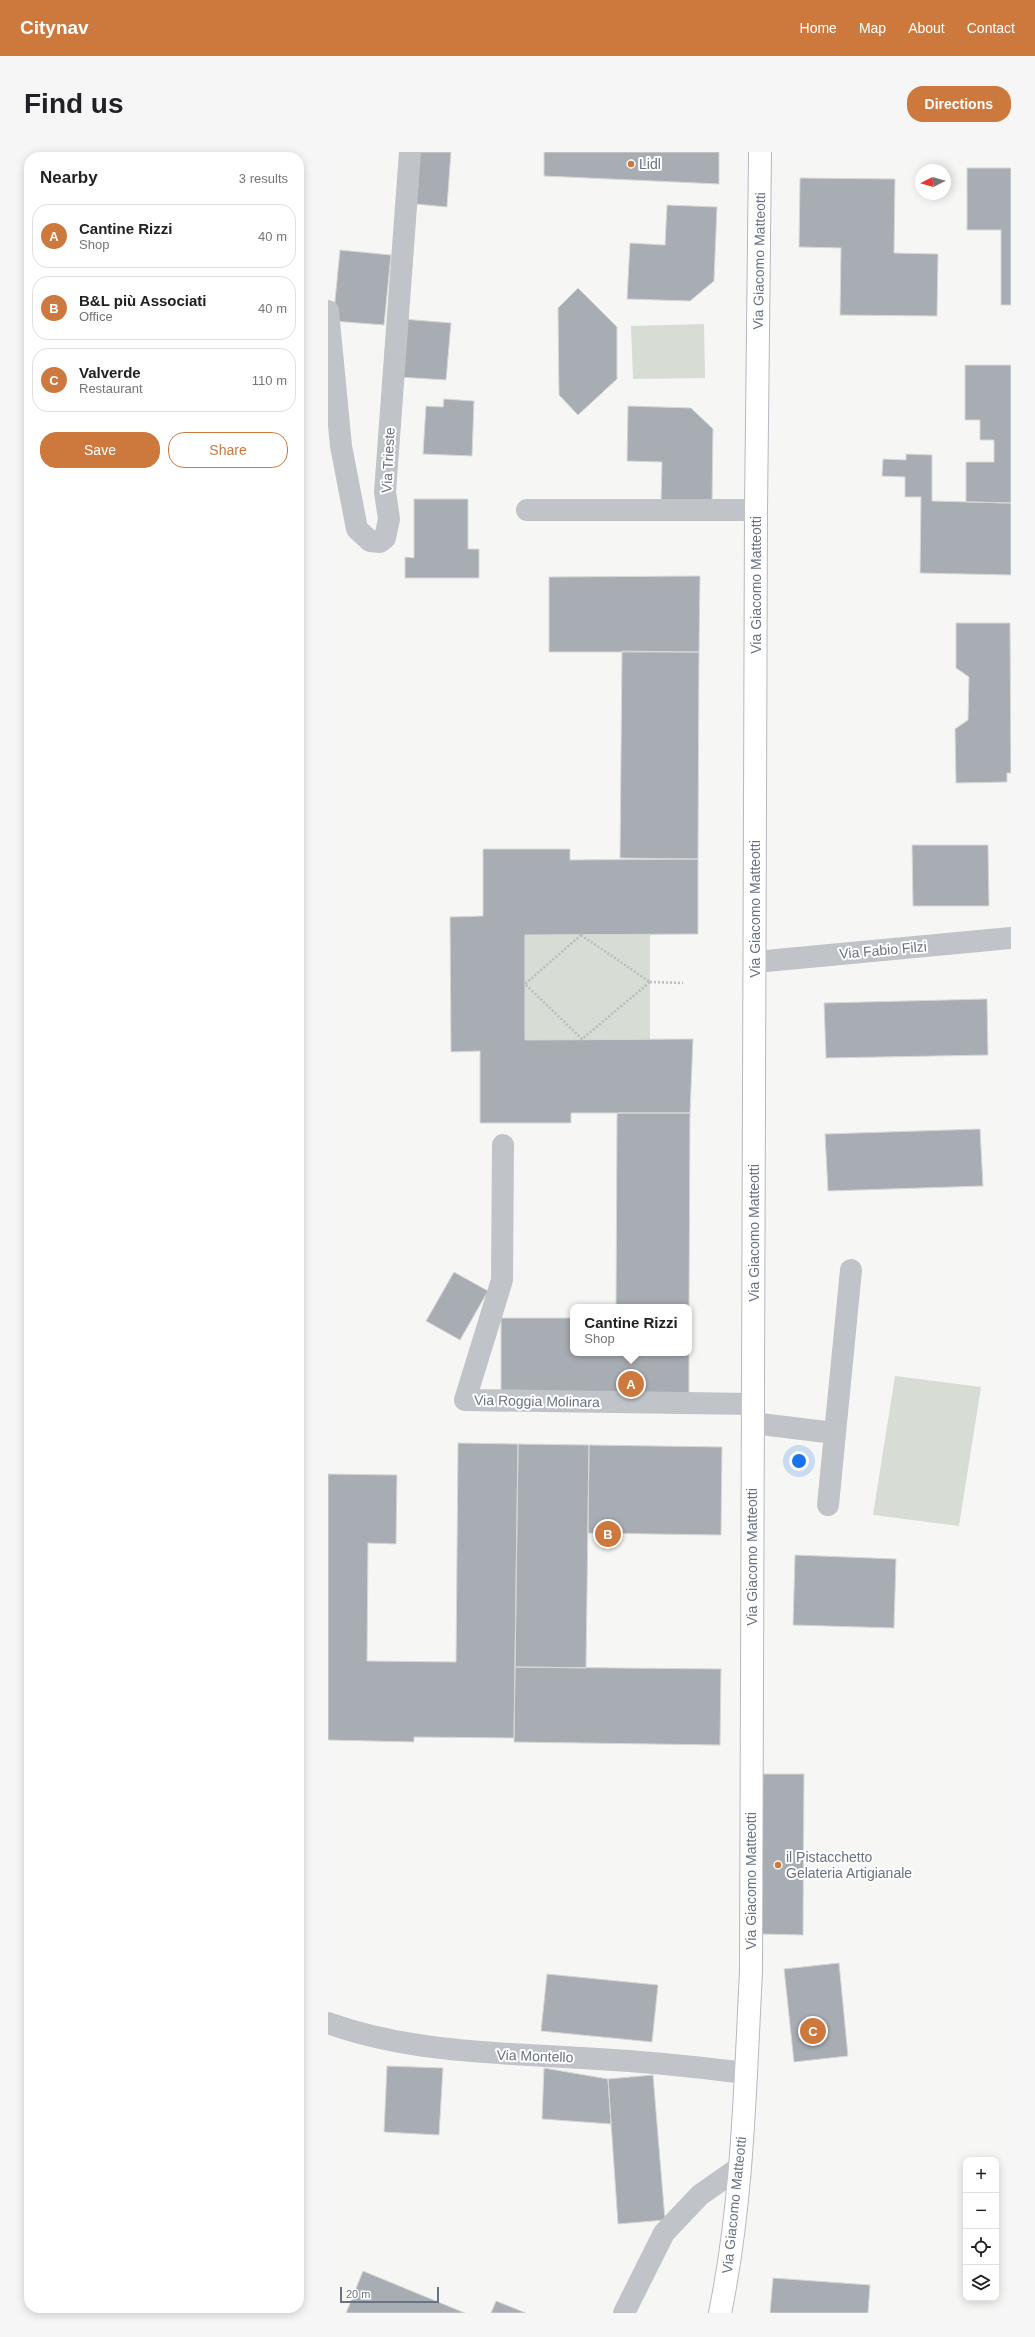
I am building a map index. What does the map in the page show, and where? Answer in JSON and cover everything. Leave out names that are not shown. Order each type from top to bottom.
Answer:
[{"type":"street","name":"Via Trieste","points":[[328,311],[341,446],[357,529],[370,541],[380,542],[386,538],[389,519],[385,492],[410,152]]},
{"type":"street","name":"Via Giacomo Matteotti","points":[[720,2313],[726,2283],[740,2167],[751,1964],[756,510],[760,152]]},
{"type":"street","points":[[527,510],[756,510]]},
{"type":"street","name":"Via Fabio Filzi","points":[[755,962],[1011,938]]},
{"type":"street","name":"Via Roggia Molinara","points":[[503,1145],[502,1280],[464,1400],[753,1413],[834,1433]]},
{"type":"street","points":[[828,1505],[851,1270]]},
{"type":"street","name":"Via Montello","points":[[328,2023],[382,2039],[487,2054],[679,2064],[745,2074]]},
{"type":"street","points":[[624,2313],[664,2233],[700,2195],[740,2167]]},
{"type":"path","points":[[650,982],[582,1039],[525,984],[581,935],[650,982],[684,983]]},
{"type":"shaded area","points":[[704,324],[705,378],[633,379],[631,326]]},
{"type":"shaded area","points":[[650,934],[650,1039],[525,1040],[525,935]]},
{"type":"shaded area","points":[[895,1376],[981,1387],[959,1526],[873,1515]]},
{"type":"building","points":[[419,152],[451,152],[447,207],[415,204]]},
{"type":"building","name":"Lidl","points":[[544,152],[719,152],[719,184],[544,176]]},
{"type":"building","points":[[967,168],[1011,168],[1011,305],[1001,305],[1001,230],[967,230]]},
{"type":"building","points":[[800,178],[895,179],[894,253],[938,254],[937,316],[840,315],[841,248],[799,247]]},
{"type":"building","points":[[667,205],[717,207],[714,281],[690,301],[627,299],[630,243],[665,245]]},
{"type":"building","points":[[340,250],[391,255],[384,325],[333,321]]},
{"type":"building","points":[[578,288],[617,327],[617,379],[578,415],[559,395],[558,308]]},
{"type":"building","points":[[403,319],[451,323],[446,380],[399,377]]},
{"type":"building","points":[[965,365],[1011,365],[1011,503],[966,502],[966,462],[994,462],[994,440],[980,440],[980,420],[965,420]]},
{"type":"building","points":[[444,399],[474,401],[472,456],[423,454],[426,406],[443,407]]},
{"type":"building","points":[[628,406],[691,408],[713,429],[712,504],[661,503],[662,462],[627,461]]},
{"type":"building","points":[[906,454],[932,455],[932,501],[1011,503],[1011,575],[920,573],[921,497],[905,497],[905,477],[882,476],[883,459],[906,460]]},
{"type":"building","points":[[414,499],[468,499],[468,549],[479,549],[479,578],[405,578],[405,557],[414,558]]},
{"type":"building","points":[[700,576],[699,652],[549,652],[549,577]]},
{"type":"building","points":[[956,623],[1010,623],[1011,773],[1007,773],[1007,782],[956,783],[955,729],[968,720],[969,677],[956,668]]},
{"type":"building","points":[[622,651],[699,652],[698,859],[620,858]]},
{"type":"building","points":[[912,845],[988,845],[989,906],[913,906]]},
{"type":"building","points":[[483,849],[570,849],[570,860],[698,859],[698,934],[525,935],[525,1040],[693,1039],[690,1113],[571,1113],[571,1123],[480,1123],[480,1051],[451,1052],[450,917],[483,916]]},
{"type":"building","points":[[987,999],[988,1055],[826,1058],[824,1003]]},
{"type":"building","points":[[617,1113],[690,1113],[689,1304],[616,1304]]},
{"type":"building","points":[[980,1129],[983,1186],[828,1191],[825,1134]]},
{"type":"building","points":[[454,1272],[488,1291],[460,1340],[426,1321]]},
{"type":"building","points":[[501,1318],[570,1318],[570,1356],[689,1356],[689,1393],[501,1392]]},
{"type":"building","points":[[458,1443],[518,1444],[514,1738],[414,1737],[414,1742],[328,1740],[328,1474],[397,1475],[396,1544],[368,1543],[367,1661],[456,1662]]},
{"type":"building","points":[[518,1444],[589,1445],[586,1668],[515,1667]]},
{"type":"building","points":[[589,1445],[722,1447],[721,1535],[588,1533]]},
{"type":"building","points":[[795,1555],[896,1559],[894,1628],[793,1625]]},
{"type":"building","points":[[515,1667],[721,1669],[720,1745],[514,1742]]},
{"type":"building","points":[[763,1774],[804,1774],[803,1935],[761,1934]]},
{"type":"building","points":[[839,1963],[848,2056],[794,2062],[784,1969]]},
{"type":"building","points":[[547,1974],[658,1985],[652,2042],[541,2031]]},
{"type":"building","points":[[387,2066],[443,2068],[439,2135],[384,2132]]},
{"type":"building","points":[[544,2068],[608,2079],[611,2124],[542,2119]]},
{"type":"building","points":[[653,2075],[665,2220],[618,2224],[608,2079]]},
{"type":"building","points":[[363,2271],[465,2313],[346,2313]]},
{"type":"building","points":[[773,2278],[870,2285],[868,2313],[770,2313]]},
{"type":"building","points":[[496,2301],[526,2313],[491,2313]]},
{"type":"place","name":"Lidl","points":[[631,164]]},
{"type":"place","name":"Cantine Rizzi","points":[[631,1384]]},
{"type":"place","name":"B&L più Associati","points":[[608,1534]]},
{"type":"place","name":"il Pistacchetto Gelateria Artigianale","points":[[778,1865]]},
{"type":"place","name":"Valverde","points":[[813,2031]]}]
